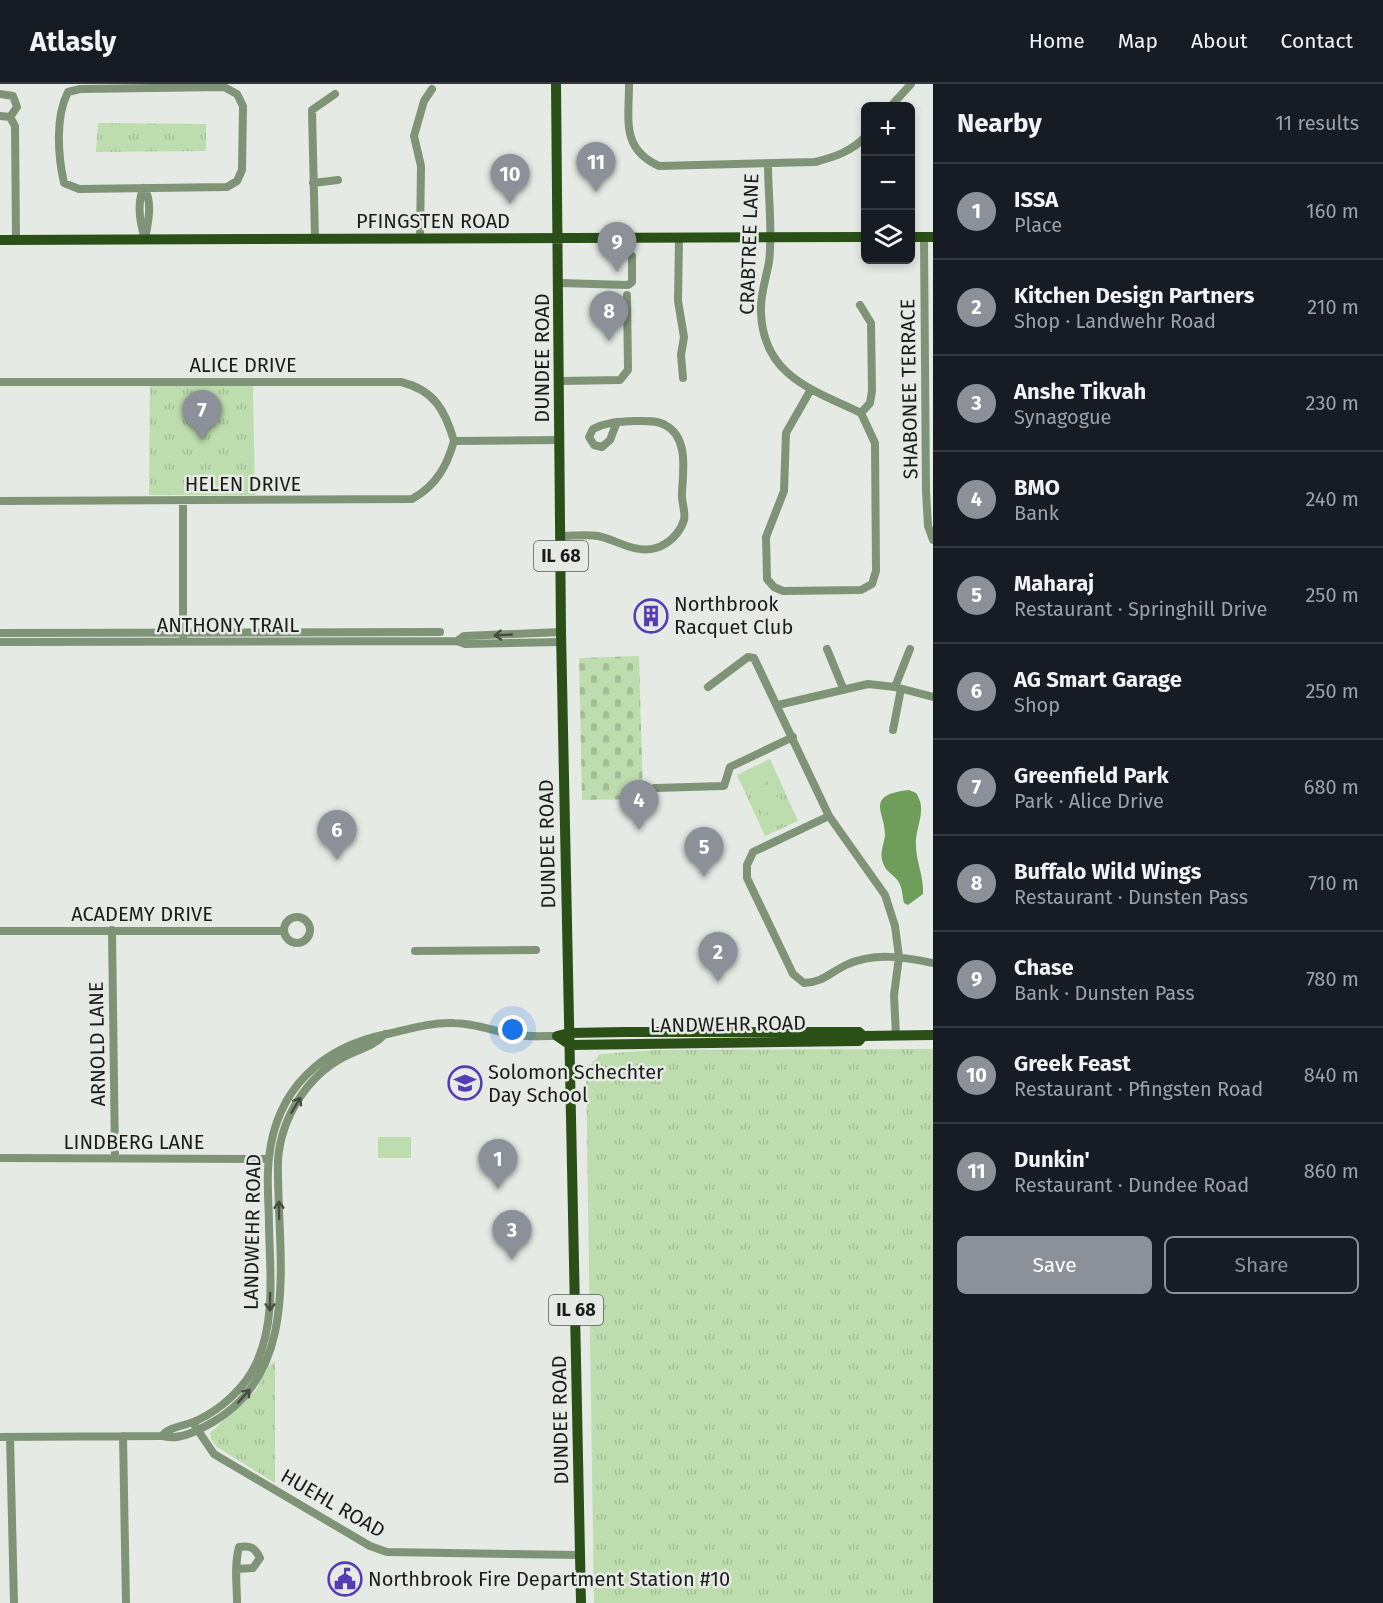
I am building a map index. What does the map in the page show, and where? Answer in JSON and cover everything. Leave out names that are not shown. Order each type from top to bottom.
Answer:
[{"type":"main road","name":"DUNDEE ROAD","points":[[556,84],[560,238],[561,637],[581,1603]]},
{"type":"main road","name":"PFINGSTEN ROAD","points":[[0,240],[861,237]]},
{"type":"main road","name":"LANDWEHR ROAD","points":[[557,1036],[569,1033],[859,1032],[863,1036],[933,1035]]},
{"type":"main road","points":[[557,1036],[570,1044]]},
{"type":"main road","name":"LANDWEHR ROAD","points":[[570,1044],[859,1041],[863,1036]]},
{"type":"street","points":[[629,84],[630,139],[635,150],[646,160],[659,166],[768,165]]},
{"type":"street","points":[[895,102],[911,84]]},
{"type":"street","points":[[224,87],[237,94],[243,106],[242,170],[237,181],[226,187],[144,188],[79,189],[64,183],[61,169],[60,107],[68,92],[80,89],[224,87]]},
{"type":"street","points":[[420,238],[421,166],[414,136],[424,101],[432,89]]},
{"type":"street","points":[[0,94],[9,94],[16,99],[17,107],[10,117]]},
{"type":"street","points":[[315,239],[312,110],[335,94]]},
{"type":"street","points":[[0,116],[10,117]]},
{"type":"street","points":[[10,117],[15,126],[16,240]]},
{"type":"street","name":"CRABTREE LANE","points":[[861,141],[834,157],[815,162],[768,165],[769,261],[761,298],[763,331],[778,363],[810,391],[861,413]]},
{"type":"street","points":[[313,183],[338,180]]},
{"type":"street","points":[[144,188],[148,194],[148,225],[145,239]]},
{"type":"street","name":"SHABONEE TERRACE","points":[[928,237],[924,328],[927,514],[933,540]]},
{"type":"street","points":[[679,238],[678,301],[684,337],[681,355],[682,378]]},
{"type":"street","points":[[560,283],[628,285],[632,282],[632,256]]},
{"type":"street","points":[[560,381],[620,380],[626,376],[628,369],[627,295]]},
{"type":"street","points":[[810,391],[786,433],[784,492],[766,537],[767,579],[774,587],[783,591],[861,590],[872,584],[876,571],[875,443],[861,413],[870,403],[873,391],[871,323],[860,305]]},
{"type":"street","name":"ALICE DRIVE","points":[[0,382],[401,382],[419,386],[435,400],[447,419],[454,441]]},
{"type":"street","points":[[561,536],[598,536],[621,546],[653,549],[668,543],[685,518],[682,494],[683,454],[676,436],[666,425],[659,423],[616,422]]},
{"type":"street","points":[[454,441],[560,440]]},
{"type":"street","name":"HELEN DRIVE","points":[[0,501],[412,499],[424,492],[436,480],[448,462],[454,441]]},
{"type":"street","points":[[183,501],[183,642]]},
{"type":"street","points":[[378,643],[379,632]]},
{"type":"street","name":"ANTHONY TRAIL","points":[[0,633],[440,632]]},
{"type":"street","name":"ANTHONY TRAIL","points":[[0,642],[378,643],[457,641],[465,644],[561,637]]},
{"type":"street","points":[[893,730],[898,688],[910,648]]},
{"type":"street","points":[[827,649],[843,688]]},
{"type":"street","points":[[708,687],[748,657],[754,658],[829,816],[885,895],[895,926],[899,957],[894,995],[896,1036]]},
{"type":"street","points":[[778,705],[868,684],[898,688],[933,698]]},
{"type":"street","points":[[655,788],[724,786],[730,767],[793,737]]},
{"type":"street","points":[[829,816],[753,852],[747,865],[747,878],[793,974],[804,983],[819,982],[846,965],[874,957],[899,957],[933,963]]},
{"type":"street","name":"ARNOLD LANE","points":[[112,930],[115,1158]]},
{"type":"street","name":"ACADEMY DRIVE","points":[[0,931],[283,931]]},
{"type":"street","points":[[415,951],[536,951]]},
{"type":"street","name":"LANDWEHR ROAD","points":[[193,1422],[216,1410],[243,1384],[255,1366],[265,1342],[270,1308],[268,1159],[280,1115],[306,1074],[323,1059],[347,1045],[372,1035],[425,1025],[454,1023],[517,1035],[557,1036]]},
{"type":"street","name":"LANDWEHR ROAD","points":[[197,1430],[222,1416],[248,1392],[263,1370],[274,1344],[280,1309],[278,1156],[291,1112],[321,1073],[342,1058],[376,1043],[385,1034]]},
{"type":"street","name":"LINDBERG LANE","points":[[0,1158],[268,1159]]},
{"type":"street","points":[[162,1436],[166,1431],[193,1422]]},
{"type":"street","name":"HUEHL ROAD","points":[[193,1422],[213,1454],[370,1546],[387,1552],[580,1555]]},
{"type":"street","points":[[0,1437],[162,1436],[169,1438],[197,1430]]},
{"type":"street","points":[[123,1436],[126,1603]]},
{"type":"street","points":[[10,1437],[14,1603]]},
{"type":"street","points":[[237,1569],[237,1603]]},
{"type":"green space","points":[[98,123],[206,124],[206,151],[96,152]]},
{"type":"green space","points":[[150,385],[253,385],[255,495],[149,495]]},
{"type":"green space","points":[[639,656],[643,799],[582,800],[579,658]]},
{"type":"green space","points":[[770,759],[798,821],[765,836],[737,775]]},
{"type":"green space","points":[[767,765],[773,779],[749,791],[742,777]]},
{"type":"green space","points":[[779,796],[784,805],[762,815],[758,805]]},
{"type":"green space","points":[[785,810],[790,820],[769,829],[764,820]]},
{"type":"green space","points":[[933,1049],[933,1603],[594,1603],[586,1070],[600,1054],[657,1050]]},
{"type":"green space","points":[[378,1137],[411,1137],[411,1158],[378,1158]]},
{"type":"green space","points":[[275,1361],[275,1483],[217,1447],[210,1433],[256,1390],[268,1367]]},
{"type":"shaded area","points":[[909,790],[916,793],[921,806],[916,845],[923,894],[908,905],[904,903],[900,884],[886,869],[882,859],[885,835],[880,806],[886,796]]},
{"type":"place","name":"Dunkin'","points":[[596,192]]},
{"type":"place","name":"Greek Feast","points":[[510,204]]},
{"type":"place","name":"Chase","points":[[617,272]]},
{"type":"place","name":"Buffalo Wild Wings","points":[[609,341]]},
{"type":"place","name":"Greenfield Park","points":[[202,440]]},
{"type":"place","name":"Northbrook Racquet Club","points":[[651,616]]},
{"type":"place","name":"BMO","points":[[639,830]]},
{"type":"place","name":"AG Smart Garage","points":[[337,860]]},
{"type":"place","name":"Maharaj","points":[[704,877]]},
{"type":"place","name":"Kitchen Design Partners","points":[[718,982]]},
{"type":"place","name":"Solomon Schechter Day School","points":[[465,1083]]},
{"type":"place","name":"ISSA","points":[[498,1189]]},
{"type":"place","name":"Anshe Tikvah","points":[[512,1260]]},
{"type":"place","name":"Northbrook Fire Department Station #10","points":[[345,1579]]}]
